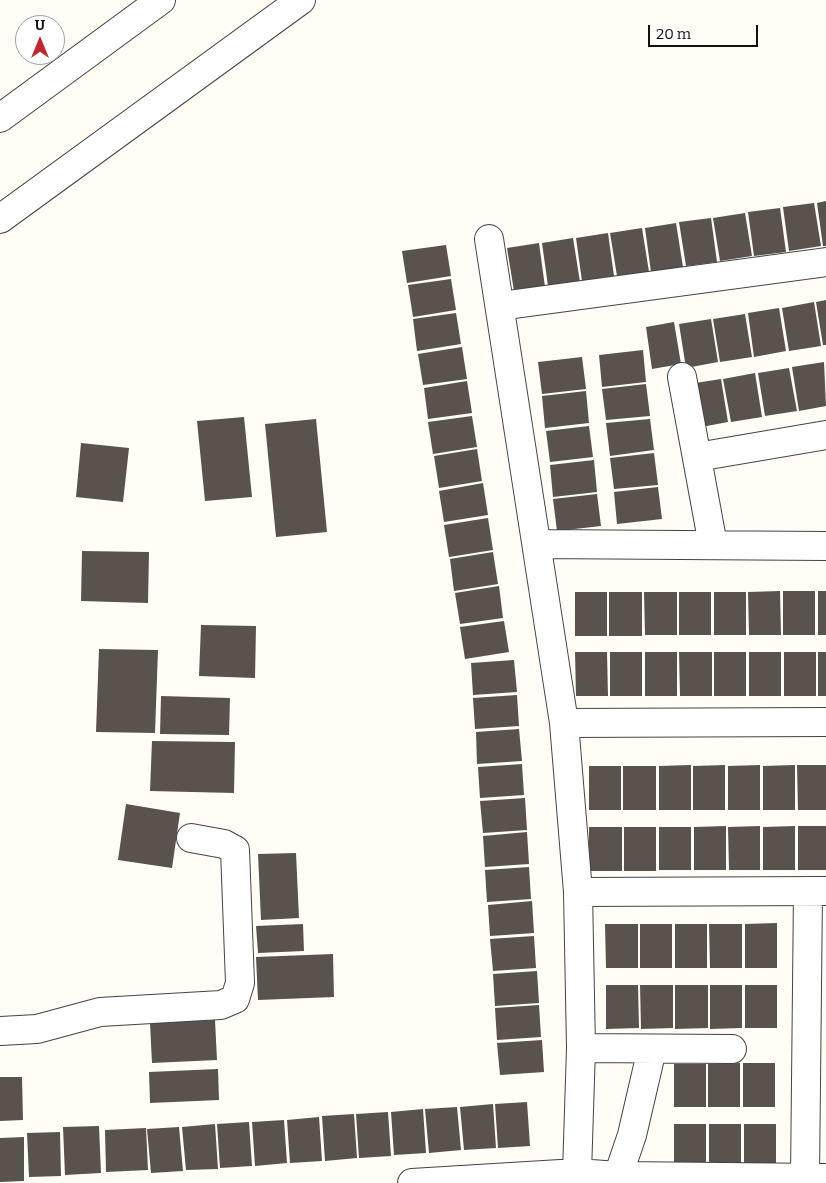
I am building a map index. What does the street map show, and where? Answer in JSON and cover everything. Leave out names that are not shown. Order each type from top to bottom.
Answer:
[{"type":"street","points":[[0,118],[161,0]]},
{"type":"street","points":[[0,219],[301,0]]},
{"type":"street","points":[[489,239],[564,723],[578,892],[581,1048],[577,1173]]},
{"type":"street","points":[[500,306],[826,262]]},
{"type":"street","points":[[682,377],[713,545]]},
{"type":"street","points":[[697,457],[826,435]]},
{"type":"street","points":[[537,544],[826,546]]},
{"type":"street","points":[[564,723],[826,722]]},
{"type":"street","points":[[0,1031],[37,1029],[100,1012],[221,1005],[235,999],[240,983],[235,850],[224,844],[191,838]]},
{"type":"street","points":[[412,1183],[577,1173],[618,1179],[815,1178],[817,891],[578,892]]},
{"type":"street","points":[[581,1048],[732,1049]]},
{"type":"street","points":[[618,1179],[632,1135],[652,1049]]},
{"type":"building","points":[[826,201],[826,246],[823,246],[817,203]]},
{"type":"building","points":[[814,203],[821,246],[789,251],[783,207]]},
{"type":"building","points":[[780,208],[786,252],[754,256],[748,212]]},
{"type":"building","points":[[745,213],[752,256],[720,261],[713,218]]},
{"type":"building","points":[[711,218],[717,262],[686,266],[679,222]]},
{"type":"building","points":[[676,223],[683,267],[651,272],[645,228]]},
{"type":"building","points":[[642,228],[649,272],[617,276],[610,233]]},
{"type":"building","points":[[608,233],[614,276],[582,281],[576,238]]},
{"type":"building","points":[[573,238],[580,282],[548,286],[542,243]]},
{"type":"building","points":[[539,243],[545,287],[514,291],[507,248]]},
{"type":"building","points":[[446,245],[451,276],[407,283],[402,251]]},
{"type":"building","points":[[451,279],[456,310],[413,317],[408,285]]},
{"type":"building","points":[[826,300],[826,345],[823,345],[816,302]]},
{"type":"building","points":[[814,302],[821,346],[789,351],[782,308]]},
{"type":"building","points":[[779,308],[786,351],[754,357],[748,313]]},
{"type":"building","points":[[456,313],[461,344],[417,351],[413,319]]},
{"type":"building","points":[[745,314],[752,357],[720,362],[713,319]]},
{"type":"building","points":[[711,319],[718,362],[686,368],[679,324]]},
{"type":"building","points":[[674,322],[681,364],[652,369],[646,327]]},
{"type":"building","points":[[462,347],[467,379],[423,385],[418,354]]},
{"type":"building","points":[[643,350],[646,382],[602,387],[599,355]]},
{"type":"building","points":[[582,357],[586,389],[542,394],[538,362]]},
{"type":"building","points":[[824,362],[826,406],[799,411],[792,367]]},
{"type":"building","points":[[789,368],[797,411],[765,416],[758,373]]},
{"type":"building","points":[[755,373],[762,417],[731,422],[723,379]]},
{"type":"building","points":[[721,379],[728,422],[696,428],[689,384]]},
{"type":"building","points":[[467,381],[472,413],[428,419],[424,388]]},
{"type":"building","points":[[646,384],[650,416],[606,420],[602,389]]},
{"type":"building","points":[[586,391],[589,423],[545,428],[542,396]]},
{"type":"building","points":[[472,416],[477,447],[433,454],[428,422]]},
{"type":"building","points":[[244,417],[252,497],[205,501],[197,421]]},
{"type":"building","points":[[316,419],[327,532],[276,537],[265,424]]},
{"type":"building","points":[[650,419],[654,450],[610,456],[606,423]]},
{"type":"building","points":[[589,426],[593,457],[550,462],[546,431]]},
{"type":"building","points":[[81,443],[129,448],[123,502],[76,497]]},
{"type":"building","points":[[477,449],[482,481],[439,488],[434,456]]},
{"type":"building","points":[[654,453],[658,485],[614,489],[610,458]]},
{"type":"building","points":[[594,460],[597,492],[553,497],[550,465]]},
{"type":"building","points":[[483,483],[488,515],[444,522],[439,491]]},
{"type":"building","points":[[658,487],[662,519],[617,524],[614,492]]},
{"type":"building","points":[[597,494],[601,526],[557,531],[553,499]]},
{"type":"building","points":[[488,518],[493,550],[449,557],[444,525]]},
{"type":"building","points":[[82,551],[149,552],[148,603],[81,601]]},
{"type":"building","points":[[493,552],[498,584],[454,591],[450,559]]},
{"type":"building","points":[[499,586],[503,618],[460,624],[455,593]]},
{"type":"building","points":[[780,591],[781,635],[749,635],[748,592]]},
{"type":"building","points":[[783,591],[815,591],[815,635],[783,635]]},
{"type":"building","points":[[818,591],[826,591],[826,635],[818,635]]},
{"type":"building","points":[[575,592],[607,592],[607,636],[575,636]]},
{"type":"building","points":[[609,592],[642,592],[642,636],[609,636]]},
{"type":"building","points":[[644,592],[677,592],[677,635],[645,635]]},
{"type":"building","points":[[679,592],[711,592],[711,635],[679,635]]},
{"type":"building","points":[[714,592],[746,592],[746,635],[714,635]]},
{"type":"building","points":[[504,621],[509,652],[465,659],[460,627]]},
{"type":"building","points":[[201,625],[256,626],[255,678],[199,676]]},
{"type":"building","points":[[99,649],[158,650],[155,733],[96,732]]},
{"type":"building","points":[[575,652],[607,652],[608,696],[576,696]]},
{"type":"building","points":[[610,652],[642,652],[642,696],[610,696]]},
{"type":"building","points":[[645,652],[677,652],[677,696],[645,696]]},
{"type":"building","points":[[679,652],[712,652],[712,696],[680,696]]},
{"type":"building","points":[[714,652],[746,652],[746,696],[714,696]]},
{"type":"building","points":[[749,652],[781,652],[781,696],[749,696]]},
{"type":"building","points":[[784,652],[816,652],[816,696],[784,696]]},
{"type":"building","points":[[818,652],[826,652],[826,696],[818,696]]},
{"type":"building","points":[[514,660],[517,692],[473,695],[471,663]]},
{"type":"building","points":[[517,695],[519,726],[475,729],[473,698]]},
{"type":"building","points":[[161,696],[230,698],[229,735],[160,734]]},
{"type":"building","points":[[519,729],[522,761],[477,764],[476,732]]},
{"type":"building","points":[[152,741],[235,742],[234,793],[150,791]]},
{"type":"building","points":[[522,764],[524,795],[480,798],[478,767]]},
{"type":"building","points":[[691,765],[691,810],[659,810],[659,766]]},
{"type":"building","points":[[725,765],[725,810],[693,810],[693,766]]},
{"type":"building","points":[[760,765],[760,810],[728,810],[728,766]]},
{"type":"building","points":[[795,765],[795,810],[763,810],[763,766]]},
{"type":"building","points":[[797,765],[826,765],[826,810],[798,810]]},
{"type":"building","points":[[589,766],[621,766],[621,810],[589,810]]},
{"type":"building","points":[[623,766],[656,766],[656,810],[623,810]]},
{"type":"building","points":[[525,798],[527,830],[483,833],[480,801]]},
{"type":"building","points":[[126,804],[180,813],[172,868],[118,860]]},
{"type":"building","points":[[726,826],[726,870],[694,870],[694,827]]},
{"type":"building","points":[[760,826],[760,870],[729,870],[728,827]]},
{"type":"building","points":[[795,826],[795,870],[763,870],[763,827]]},
{"type":"building","points":[[798,826],[826,826],[826,870],[798,870]]},
{"type":"building","points":[[589,827],[622,827],[622,871],[589,871]]},
{"type":"building","points":[[624,827],[656,827],[656,871],[624,871]]},
{"type":"building","points":[[659,827],[691,827],[691,870],[659,870]]},
{"type":"building","points":[[527,832],[529,864],[485,867],[483,836]]},
{"type":"building","points":[[296,853],[299,918],[261,920],[258,854]]},
{"type":"building","points":[[529,867],[531,899],[487,902],[485,870]]},
{"type":"building","points":[[532,901],[534,933],[490,936],[488,905]]},
{"type":"building","points":[[777,923],[777,968],[745,968],[745,924]]},
{"type":"building","points":[[303,924],[304,951],[258,953],[256,926]]},
{"type":"building","points":[[605,924],[638,924],[638,968],[606,968]]},
{"type":"building","points":[[640,924],[672,924],[672,968],[640,968]]},
{"type":"building","points":[[675,924],[707,924],[707,968],[675,968]]},
{"type":"building","points":[[709,924],[742,924],[742,968],[710,968]]},
{"type":"building","points":[[534,936],[536,968],[493,971],[490,939]]},
{"type":"building","points":[[333,954],[334,997],[258,1000],[256,957]]},
{"type":"building","points":[[537,971],[539,1003],[495,1006],[493,974]]},
{"type":"building","points":[[606,985],[638,985],[639,1028],[606,1029]]},
{"type":"building","points":[[640,985],[673,985],[673,1028],[641,1029]]},
{"type":"building","points":[[675,985],[708,985],[708,1028],[675,1029]]},
{"type":"building","points":[[710,985],[742,985],[742,1028],[710,1029]]},
{"type":"building","points":[[745,985],[777,985],[777,1028],[745,1028]]},
{"type":"building","points":[[539,1005],[541,1037],[497,1040],[495,1008]]},
{"type":"building","points":[[215,1020],[217,1060],[152,1063],[150,1023]]},
{"type":"building","points":[[542,1040],[544,1072],[500,1075],[497,1043]]},
{"type":"building","points":[[740,1063],[740,1107],[708,1107],[708,1064]]},
{"type":"building","points":[[743,1063],[775,1063],[775,1107],[743,1107]]},
{"type":"building","points":[[674,1064],[706,1064],[706,1107],[674,1107]]},
{"type":"building","points":[[218,1069],[219,1100],[150,1103],[149,1072]]},
{"type":"building","points":[[0,1077],[22,1077],[23,1120],[0,1121]]},
{"type":"building","points":[[527,1102],[530,1146],[498,1148],[495,1104]]},
{"type":"building","points":[[493,1104],[496,1148],[464,1150],[460,1107]]},
{"type":"building","points":[[457,1107],[461,1150],[429,1153],[425,1109]]},
{"type":"building","points":[[423,1109],[426,1153],[394,1155],[391,1112]]},
{"type":"building","points":[[388,1112],[391,1156],[359,1158],[356,1114]]},
{"type":"building","points":[[354,1114],[357,1158],[325,1161],[322,1116]]},
{"type":"building","points":[[319,1117],[322,1161],[290,1163],[287,1120]]},
{"type":"building","points":[[284,1120],[287,1163],[255,1166],[252,1122]]},
{"type":"building","points":[[249,1122],[252,1166],[220,1168],[217,1124]]},
{"type":"building","points":[[215,1124],[218,1169],[186,1170],[182,1127]]},
{"type":"building","points":[[674,1124],[706,1124],[706,1168],[674,1168]]},
{"type":"building","points":[[709,1124],[741,1124],[741,1168],[709,1168]]},
{"type":"building","points":[[744,1124],[776,1124],[776,1168],[744,1168]]},
{"type":"building","points":[[99,1126],[101,1173],[65,1175],[63,1127]]},
{"type":"building","points":[[179,1127],[183,1171],[151,1173],[147,1129]]},
{"type":"building","points":[[146,1128],[148,1170],[106,1172],[105,1130]]},
{"type":"building","points":[[60,1132],[61,1176],[29,1177],[27,1133]]},
{"type":"building","points":[[24,1137],[24,1181],[0,1182],[0,1138]]}]
